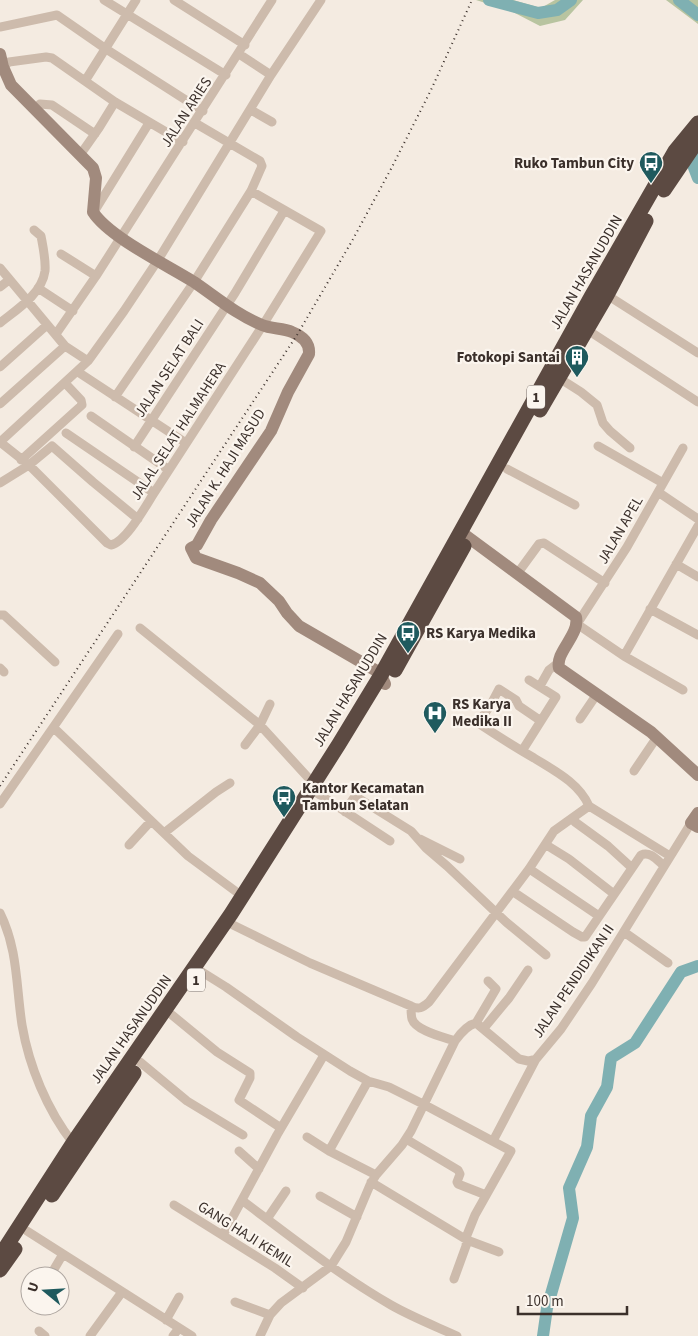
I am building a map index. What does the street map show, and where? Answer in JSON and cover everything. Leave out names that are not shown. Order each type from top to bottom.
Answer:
[{"type":"highway","name":"JALAN HASANUDDIN","points":[[0,1270],[233,925],[383,679],[402,659],[465,535],[591,297],[676,151],[698,123]]},
{"type":"highway","name":"JALAN HASANUDDIN","points":[[465,535],[507,469],[586,329],[610,297],[653,209],[685,156],[698,140]]},
{"type":"highway","name":"JALAN HASANUDDIN","points":[[0,1256],[73,1143],[315,788]]},
{"type":"street","points":[[104,0],[226,75]]},
{"type":"street","points":[[85,81],[136,0]]},
{"type":"street","points":[[174,0],[245,45]]},
{"type":"street","name":"JALAN ARIES","points":[[56,334],[183,142],[272,0]]},
{"type":"street","points":[[25,462],[0,442],[88,361],[158,260],[271,75],[321,0]]},
{"type":"street","points":[[0,26],[57,15],[203,111]]},
{"type":"street","points":[[239,54],[271,75]]},
{"type":"street","points":[[1,59],[9,62],[46,57],[52,58],[115,102],[183,142]]},
{"type":"street","points":[[1,59],[11,85],[93,168],[96,178],[93,212]]},
{"type":"street","points":[[80,155],[115,102]]},
{"type":"street","points":[[34,109],[40,104],[52,105],[95,134]]},
{"type":"street","points":[[251,110],[272,122]]},
{"type":"street","points":[[93,212],[149,123]]},
{"type":"street","points":[[115,397],[194,282],[250,191],[261,168],[262,163],[195,123]]},
{"type":"street","points":[[250,191],[284,211]]},
{"type":"street","name":"JALAN SELAT BALI","points":[[134,447],[227,306],[284,211]]},
{"type":"street","name":"JALAL SELAT HALMAHERA","points":[[25,462],[111,545],[118,543],[138,518],[263,325],[320,231],[284,211]]},
{"type":"street","name":"JALAN K. HAJI MASUD","points":[[93,212],[102,224],[194,282],[227,306],[263,325],[294,333],[307,342],[310,349],[309,354],[288,392],[271,431],[211,520],[197,545],[190,548],[196,558],[260,583],[279,601],[298,626],[364,663],[383,679]]},
{"type":"street","points":[[0,323],[27,300],[38,288],[44,276],[45,268],[41,235],[34,230]]},
{"type":"street","points":[[61,254],[96,276]]},
{"type":"street","points":[[0,268],[65,346],[88,361]]},
{"type":"street","points":[[0,288],[9,280]]},
{"type":"street","points":[[38,288],[73,311]]},
{"type":"street","points":[[610,297],[698,353]]},
{"type":"street","points":[[0,367],[48,325]]},
{"type":"street","points":[[586,329],[698,402]]},
{"type":"street","points":[[0,404],[65,346]]},
{"type":"street","points":[[78,372],[186,443]]},
{"type":"street","points":[[559,378],[597,405],[603,422],[610,431],[630,448]]},
{"type":"street","points":[[0,484],[25,462],[82,405],[81,400],[65,383]]},
{"type":"street","points":[[91,416],[169,470]]},
{"type":"street","points":[[66,433],[154,493]]},
{"type":"street","points":[[25,462],[52,446],[138,518]]},
{"type":"street","points":[[598,446],[663,483]]},
{"type":"street","name":"JALAN APEL","points":[[577,624],[604,583],[683,448]]},
{"type":"street","points":[[507,469],[575,505]]},
{"type":"street","points":[[658,492],[698,519]]},
{"type":"street","points":[[624,656],[698,526]]},
{"type":"street","points":[[465,535],[576,617],[577,624],[558,664],[549,670],[540,686]]},
{"type":"street","points":[[517,574],[539,544],[544,543],[604,583]]},
{"type":"street","points":[[676,564],[698,577]]},
{"type":"street","points":[[650,608],[698,635]]},
{"type":"street","points":[[0,614],[54,662]]},
{"type":"street","points":[[577,624],[624,656],[684,690]]},
{"type":"street","points":[[140,628],[260,725],[315,788],[345,812],[390,841]]},
{"type":"street","points":[[0,804],[118,634]]},
{"type":"street","points":[[558,664],[562,671],[657,737],[698,775]]},
{"type":"street","points":[[522,751],[556,697],[529,680]]},
{"type":"street","points":[[541,721],[519,706],[516,700],[499,689],[478,723],[566,778],[585,796],[589,806],[670,856]]},
{"type":"street","points":[[580,719],[597,694]]},
{"type":"street","points":[[245,745],[260,725],[270,704]]},
{"type":"street","points":[[54,728],[188,856],[242,896]]},
{"type":"street","points":[[634,771],[657,737]]},
{"type":"street","points":[[164,833],[230,783]]},
{"type":"street","points":[[345,812],[353,799],[358,798],[411,831],[426,848],[546,955]]},
{"type":"street","points":[[233,925],[310,963],[417,1009],[422,1008],[429,1002],[529,869],[554,831],[589,806]]},
{"type":"street","points":[[129,845],[151,821]]},
{"type":"street","name":"JALAN PENDIDIKAN II","points":[[480,1025],[519,1059],[528,1061],[536,1059],[572,1013],[670,856],[696,821]]},
{"type":"street","points":[[575,822],[608,846],[631,867]]},
{"type":"street","points":[[419,839],[460,859]]},
{"type":"street","points":[[548,846],[569,859],[614,894]]},
{"type":"street","points":[[515,893],[582,937],[585,937],[640,855],[646,853],[664,866]]},
{"type":"street","points":[[531,870],[600,916]]},
{"type":"street","points":[[0,913],[11,940],[14,954],[22,1024],[30,1060],[56,1121],[73,1143]]},
{"type":"street","points":[[624,932],[668,964]]},
{"type":"street","points":[[260,1336],[270,1315],[281,1303],[331,1266],[346,1242],[374,1178],[406,1139],[454,1041],[469,1026],[480,1025],[509,998],[528,970]]},
{"type":"street","points":[[202,972],[324,1055],[368,1081],[381,1084],[423,1104],[510,1151],[467,1235],[466,1246],[454,1279]]},
{"type":"street","points":[[488,981],[509,998]]},
{"type":"street","points":[[480,1025],[496,989]]},
{"type":"street","points":[[411,1006],[412,1020],[418,1026],[454,1041]]},
{"type":"street","points":[[172,1015],[217,1052],[250,1073],[250,1078],[239,1100],[281,1128]]},
{"type":"street","points":[[223,1235],[281,1128],[324,1055]]},
{"type":"street","points":[[493,1141],[536,1059]]},
{"type":"street","points":[[140,1062],[187,1101],[243,1135]]},
{"type":"street","points":[[329,1151],[368,1081]]},
{"type":"street","points":[[307,1137],[374,1178],[467,1240],[499,1252]]},
{"type":"street","points":[[406,1139],[458,1170],[460,1174],[458,1184],[486,1195]]},
{"type":"street","points":[[239,1151],[259,1170]]},
{"type":"street","points":[[267,1219],[286,1191]]},
{"type":"street","points":[[320,1196],[357,1217]]},
{"type":"street","points":[[243,1201],[331,1266],[392,1306],[457,1336]]},
{"type":"street","name":"GANG HAJI KEMIL","points":[[174,1205],[290,1277],[303,1288]]},
{"type":"street","points":[[27,1232],[192,1336]]},
{"type":"street","points":[[56,1266],[63,1254]]},
{"type":"street","points":[[90,1336],[122,1292]]},
{"type":"street","points":[[166,1320],[179,1297]]},
{"type":"street","points":[[235,1302],[270,1315]]},
{"type":"street","points":[[173,1336],[178,1328]]},
{"type":"green space","points":[[476,0],[513,0],[541,8],[555,0],[583,0],[565,20],[540,26],[511,11]]},
{"type":"green space","points":[[666,0],[698,0],[698,24]]},
{"type":"waterway","points":[[489,0],[538,13],[557,10],[571,0]]},
{"type":"waterway","points":[[679,0],[698,15]]},
{"type":"waterway","points":[[698,159],[693,165],[698,178]]},
{"type":"waterway","points":[[543,1336],[547,1308],[573,1218],[569,1188],[587,1147],[591,1116],[607,1087],[611,1058],[635,1043],[681,972],[698,966]]},
{"type":"railway","points":[[0,786],[297,335],[352,241],[392,167],[431,90],[472,0]]},
{"type":"place","name":"Ruko Tambun City","points":[[651,184]]},
{"type":"place","name":"Fotokopi Santai","points":[[577,378]]},
{"type":"place","name":"RS Karya Medika","points":[[408,654]]},
{"type":"place","name":"RS Karya Medika II","points":[[435,734]]},
{"type":"place","name":"Kantor Kecamatan Tambun Selatan","points":[[284,818]]}]
